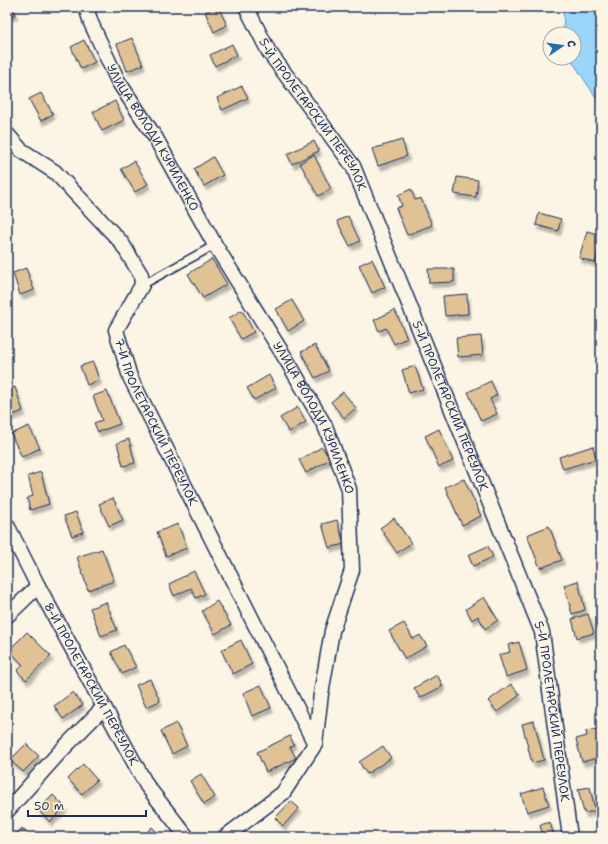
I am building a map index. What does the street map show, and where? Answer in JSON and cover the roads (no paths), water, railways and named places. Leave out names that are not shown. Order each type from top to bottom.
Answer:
[{"type":"street","name":"УЛИЦА ВОЛОДИ КУРИЛЕНКО","points":[[86,7],[91,24],[118,81],[155,137],[215,245],[289,364],[325,426],[348,489],[352,570],[332,631],[320,694],[315,744],[283,793],[225,837]]},
{"type":"street","name":"5-Й ПРОЛЕТАРСКИЙ ПЕРЕУЛОК","points":[[246,7],[270,52],[352,166],[542,632],[570,837]]},
{"type":"street","points":[[7,134],[21,150],[55,172],[122,242],[141,275],[142,285]]},
{"type":"street","name":"7-Й ПРОЛЕТАРСКИЙ ПЕРЕУЛОК","points":[[142,285],[116,330],[130,376],[315,744]]},
{"type":"street","name":"8-Й ПРОЛЕТАРСКИЙ ПЕРЕУЛОК","points":[[7,525],[38,586],[147,786],[187,837]]},
{"type":"street","points":[[7,616],[38,586]]},
{"type":"street","points":[[7,811],[58,754],[104,707]]},
{"type":"lane","points":[[142,285],[215,245]]},
{"type":"water","points":[[563,7],[601,7],[601,105],[575,66],[582,66],[582,26],[564,26]]}]
